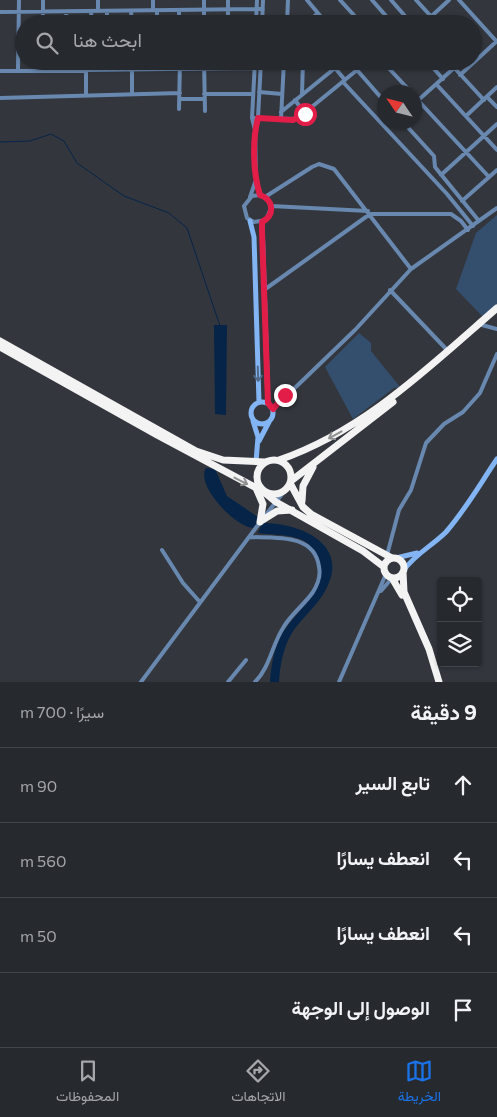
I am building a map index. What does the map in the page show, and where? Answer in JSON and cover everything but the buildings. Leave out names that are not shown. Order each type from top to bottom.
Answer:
[{"type":"highway","points":[[0,347],[205,458],[264,462],[279,460],[320,443],[362,419],[400,392],[497,308]]},
{"type":"highway","points":[[264,462],[258,470],[256,479],[264,492],[276,494],[401,396],[497,312]]},
{"type":"highway","points":[[0,341],[363,551],[387,573],[406,604],[425,648],[435,682]]},
{"type":"highway","points":[[279,460],[290,471],[289,484],[303,507],[314,516],[401,562],[404,592],[429,648],[439,682]]},
{"type":"highway","points":[[303,507],[303,486],[309,472],[318,462]]},
{"type":"highway","points":[[256,488],[263,504],[260,522]]},
{"type":"highway","points":[[260,522],[277,511],[292,510]]},
{"type":"highway","points":[[387,573],[386,561],[392,557]]},
{"type":"highway","points":[[387,573],[398,577],[403,571]]},
{"type":"street","points":[[19,0],[19,15]]},
{"type":"street","points":[[43,0],[43,12]]},
{"type":"street","points":[[98,0],[98,11]]},
{"type":"street","points":[[153,0],[156,15]]},
{"type":"street","points":[[204,0],[204,15]]},
{"type":"street","points":[[228,0],[228,15]]},
{"type":"street","points":[[257,0],[257,15]]},
{"type":"street","points":[[263,0],[263,15]]},
{"type":"street","points":[[287,15],[288,0]]},
{"type":"street","points":[[307,0],[318,13]]},
{"type":"street","points":[[340,0],[354,15]]},
{"type":"street","points":[[372,0],[385,15]]},
{"type":"street","points":[[391,0],[404,15]]},
{"type":"street","points":[[416,0],[429,15]]},
{"type":"street","points":[[433,15],[449,0]]},
{"type":"street","points":[[462,1],[474,15]]},
{"type":"street","points":[[0,12],[263,9]]},
{"type":"street","points":[[179,11],[179,15]]},
{"type":"street","points":[[482,24],[497,41],[482,55]]},
{"type":"street","points":[[86,70],[86,96]]},
{"type":"street","points":[[0,71],[132,70],[132,94]]},
{"type":"street","points":[[179,109],[180,70]]},
{"type":"street","points":[[204,70],[204,111]]},
{"type":"street","points":[[254,70],[252,118],[255,130],[256,180],[262,196],[271,206],[369,213],[451,214],[461,221],[468,230]]},
{"type":"street","points":[[255,130],[258,118],[260,70]]},
{"type":"street","points":[[281,119],[283,70]]},
{"type":"street","points":[[302,94],[303,70]]},
{"type":"street","points":[[281,112],[332,70]]},
{"type":"street","points":[[336,70],[428,172],[473,226]]},
{"type":"street","points":[[252,118],[297,119],[357,70],[377,93]]},
{"type":"street","points":[[390,70],[404,85]]},
{"type":"street","points":[[435,70],[443,79]]},
{"type":"street","points":[[422,97],[452,70]]},
{"type":"street","points":[[456,70],[497,107]]},
{"type":"street","points":[[460,75],[465,70]]},
{"type":"street","points":[[436,84],[497,150]]},
{"type":"street","points":[[466,116],[497,87]]},
{"type":"street","points":[[259,92],[294,100],[305,114]]},
{"type":"street","points":[[0,98],[180,93]]},
{"type":"street","points":[[180,99],[253,94]]},
{"type":"street","points":[[422,108],[489,177]]},
{"type":"street","points":[[441,174],[497,124]]},
{"type":"street","points":[[410,130],[434,156],[435,167],[479,221]]},
{"type":"street","points":[[250,197],[262,196],[319,164],[334,169],[411,269]]},
{"type":"street","points":[[462,200],[497,170]]},
{"type":"street","points":[[256,180],[243,210],[250,220],[254,237],[259,402],[252,409],[252,419],[257,431],[256,462]]},
{"type":"street","points":[[262,222],[269,216],[271,206]]},
{"type":"street","points":[[273,409],[355,330],[411,269],[450,239],[468,230],[497,208]]},
{"type":"street","points":[[264,290],[369,213]]},
{"type":"street","points":[[250,220],[262,222]]},
{"type":"street","points":[[258,444],[273,415],[273,409],[268,403],[262,222]]},
{"type":"street","points":[[390,290],[448,350]]},
{"type":"street","points":[[482,325],[497,329]]},
{"type":"street","points":[[422,551],[392,557],[399,510],[413,483],[426,443],[444,424],[463,412],[476,399],[486,383],[497,354]]},
{"type":"street","points":[[259,402],[268,403]]},
{"type":"street","points":[[252,419],[262,424],[269,422]]},
{"type":"street","points":[[403,571],[457,519],[497,459]]},
{"type":"street","points":[[141,682],[289,484]]},
{"type":"street","points":[[249,537],[282,538],[304,544],[315,554],[319,563],[320,575],[313,592],[282,629],[265,668],[255,682]]},
{"type":"street","points":[[162,550],[183,583],[200,601]]},
{"type":"street","points":[[339,682],[387,573]]},
{"type":"street","points":[[379,593],[387,573]]},
{"type":"street","points":[[228,682],[246,660]]},
{"type":"shaded area","points":[[497,215],[497,304],[483,317],[456,289],[476,233]]},
{"type":"shaded area","points":[[214,325],[227,325],[226,415],[215,414]]},
{"type":"shaded area","points":[[359,333],[371,343],[371,351],[400,387],[394,388],[353,419],[325,367]]},
{"type":"shaded area","points":[[206,468],[215,469],[227,496],[258,517],[259,520],[253,528],[245,526],[227,513],[211,494],[204,475]]},
{"type":"shaded area","points":[[262,523],[288,526],[313,536],[323,544],[330,554],[332,566],[330,580],[324,593],[288,639],[279,682],[270,682],[272,663],[277,645],[288,625],[316,589],[320,580],[321,569],[317,555],[306,542],[290,536],[258,533]]},
{"type":"waterway","points":[[0,142],[30,141],[51,134],[64,141],[77,163],[124,196],[169,213],[187,228],[220,326]]},
{"type":"route","points":[[285,395],[273,409],[268,403],[262,222],[269,216],[272,208],[268,200],[260,195],[256,180],[255,130],[258,118],[293,120],[305,114]]}]
